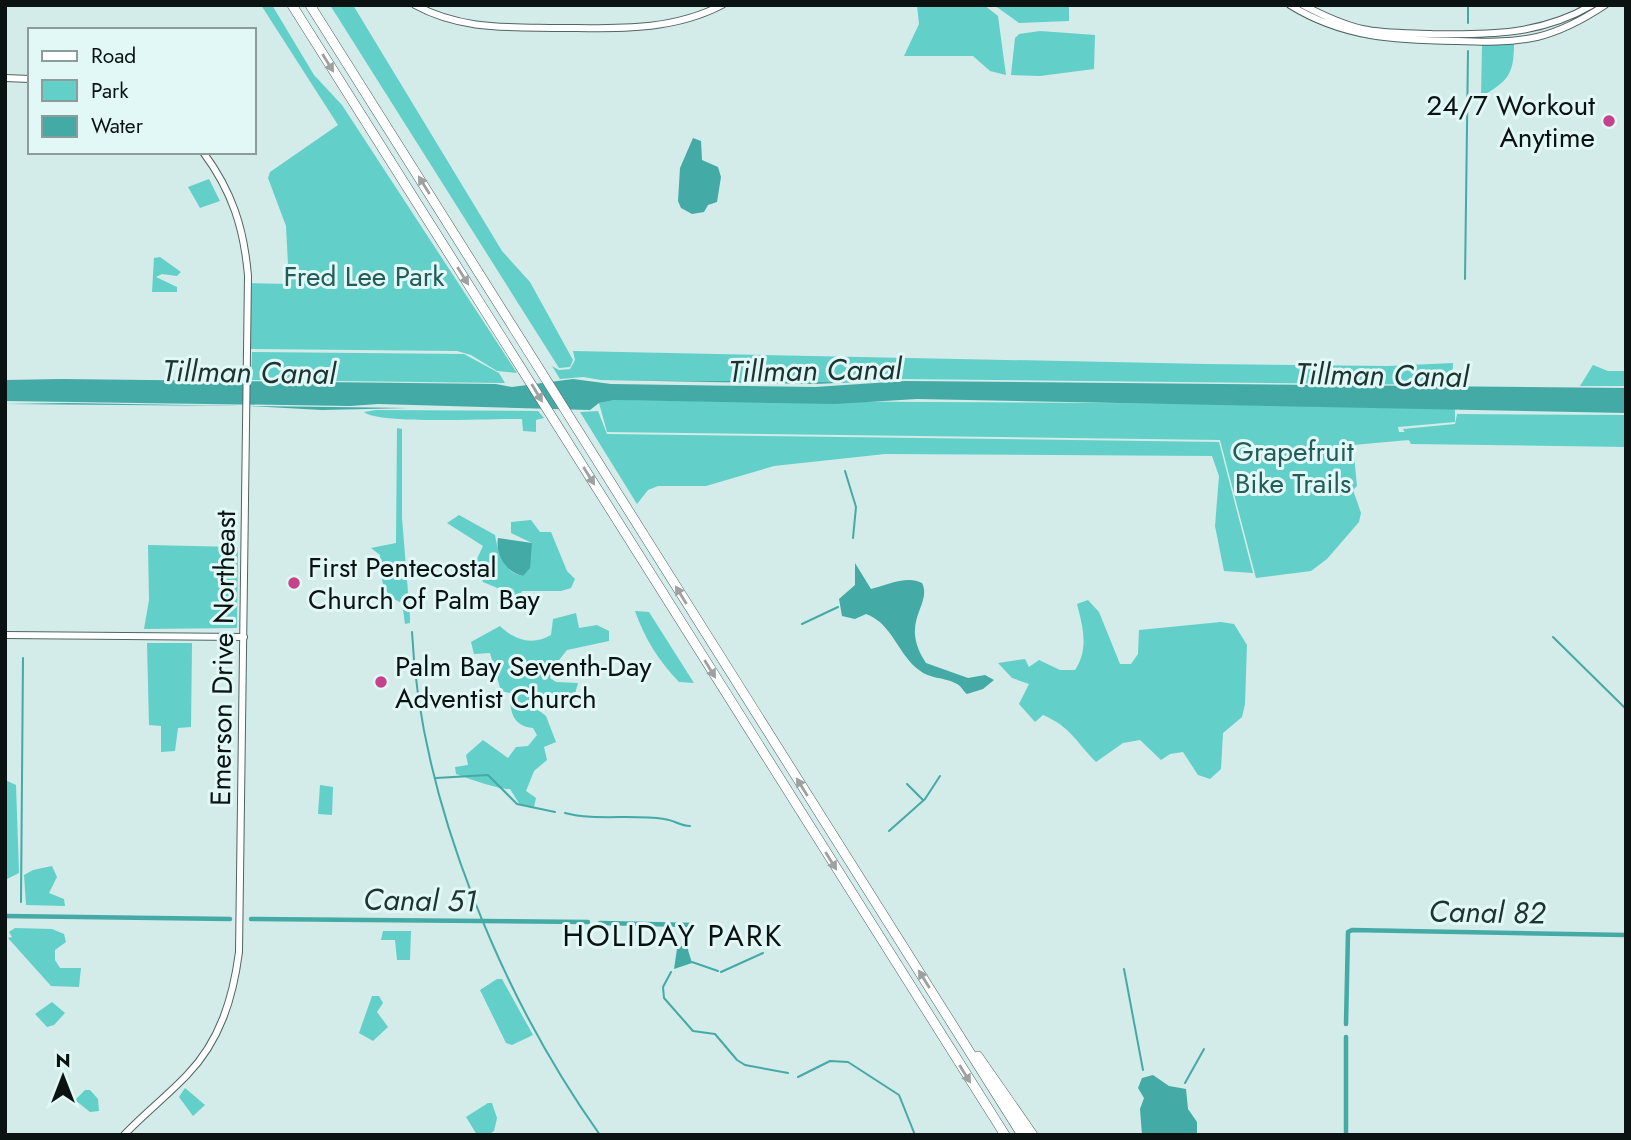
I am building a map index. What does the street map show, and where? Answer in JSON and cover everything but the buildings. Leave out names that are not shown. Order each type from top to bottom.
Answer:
[{"type":"highway","points":[[292,5],[1005,1135]]},
{"type":"highway","points":[[310,5],[1022,1135]]},
{"type":"highway","points":[[960,1037],[982,1060],[1033,1135]]},
{"type":"highway","points":[[988,1111],[999,1135]]},
{"type":"street","points":[[415,5],[442,18],[489,28],[630,29],[687,20],[722,5]]},
{"type":"street","points":[[1290,5],[1329,25],[1363,36],[1397,40],[1491,42],[1539,36],[1578,21],[1605,5]]},
{"type":"street","points":[[1303,5],[1364,29],[1486,35],[1537,28],[1592,5]]},
{"type":"street","points":[[5,78],[28,79]]},
{"type":"street","name":"Emerson Drive Northeast","points":[[124,1135],[188,1075],[218,1033],[235,983],[239,952],[248,276],[241,224],[218,172],[204,154]]},
{"type":"street","points":[[5,635],[244,637]]},
{"type":"green space","name":"Fred Lee Park","points":[[261,5],[272,5],[314,75],[342,105],[517,373],[497,371],[471,355],[457,351],[248,349],[248,283],[289,284],[286,226],[268,178],[270,172],[338,125]]},
{"type":"green space","points":[[330,5],[353,5],[502,251],[530,282],[573,360],[570,367],[559,368]]},
{"type":"green space","points":[[984,5],[998,16],[1006,75],[990,71],[973,56],[904,56],[919,24],[917,6]]},
{"type":"green space","points":[[994,5],[1069,5],[1069,21],[1019,23]]},
{"type":"green space","points":[[1040,31],[1095,35],[1094,69],[1040,76],[1011,75],[1015,38],[1019,34]]},
{"type":"green space","points":[[1482,44],[1514,44],[1512,64],[1507,76],[1503,82],[1481,97]]},
{"type":"green space","points":[[209,179],[220,201],[200,208],[188,187]]},
{"type":"green space","points":[[160,257],[181,272],[177,276],[162,274],[156,277],[177,287],[177,292],[152,292],[154,258]]},
{"type":"green space","points":[[573,351],[1206,364],[1388,366],[1453,363],[1452,385],[905,379],[857,382],[601,380],[583,377],[560,379],[552,366],[559,370],[570,369],[575,360]]},
{"type":"green space","points":[[252,352],[464,354],[499,373],[505,383],[251,380]]},
{"type":"green space","points":[[1593,365],[1608,371],[1626,371],[1626,386],[1580,386]]},
{"type":"green space","name":"Grapefruit Bike Trails","points":[[615,400],[1255,404],[1455,409],[1455,422],[1398,427],[1399,432],[1405,432],[1409,440],[1353,445],[1357,486],[1353,490],[1361,513],[1359,522],[1327,559],[1311,571],[1256,578],[1220,440],[607,432],[599,403]]},
{"type":"green space","points":[[538,411],[544,418],[536,420],[536,432],[523,431],[522,419],[414,420],[374,416],[364,412]]},
{"type":"green space","points":[[598,411],[607,434],[1219,442],[1253,573],[1224,571],[1215,526],[1219,476],[1212,456],[885,454],[774,466],[706,486],[658,486],[648,490],[637,504],[580,412]]},
{"type":"green space","points":[[1457,414],[1626,415],[1626,447],[1411,444],[1403,429],[1455,424]]},
{"type":"green space","points":[[397,428],[402,429],[402,518],[410,617],[410,623],[405,624],[402,603],[386,590],[380,555],[371,548],[396,543]]},
{"type":"green space","points":[[459,515],[495,535],[506,566],[523,576],[532,543],[511,533],[511,522],[531,520],[540,532],[551,532],[567,571],[575,579],[571,588],[561,591],[522,591],[520,596],[497,604],[502,590],[483,582],[475,563],[483,546],[447,523]]},
{"type":"green space","points":[[148,545],[238,547],[237,628],[144,629],[149,600]]},
{"type":"green space","points":[[1088,600],[1099,612],[1120,664],[1131,664],[1138,654],[1139,630],[1221,622],[1234,624],[1247,645],[1245,704],[1242,717],[1223,733],[1221,769],[1210,779],[1198,775],[1183,752],[1170,754],[1161,760],[1140,740],[1123,743],[1096,762],[1060,725],[1043,715],[1035,722],[1019,704],[1029,684],[1012,678],[998,663],[1025,659],[1029,667],[1039,660],[1060,670],[1075,670],[1083,646],[1083,629],[1077,604]]},
{"type":"green space","points":[[635,611],[649,612],[694,683],[679,682],[665,666],[643,631]]},
{"type":"green space","points":[[576,613],[579,628],[597,625],[609,631],[609,641],[567,650],[552,669],[550,678],[556,682],[578,683],[574,697],[549,703],[533,702],[533,706],[546,716],[556,742],[544,747],[547,760],[534,771],[526,791],[536,798],[534,807],[520,805],[510,789],[491,786],[456,774],[455,767],[468,765],[466,755],[483,740],[508,758],[516,747],[528,746],[537,735],[533,728],[516,721],[510,693],[501,691],[490,653],[474,654],[471,642],[500,626],[518,638],[537,640],[551,635],[553,619]]},
{"type":"green space","points":[[147,643],[192,643],[191,727],[178,728],[175,751],[161,752],[161,726],[149,725]]},
{"type":"green space","points":[[5,780],[16,785],[19,873],[5,880]]},
{"type":"green space","points":[[320,785],[333,787],[332,815],[318,814]]},
{"type":"green space","points":[[52,866],[57,877],[49,893],[64,899],[65,906],[26,905],[24,875]]},
{"type":"green space","points":[[15,928],[52,929],[64,934],[66,942],[55,950],[55,960],[60,968],[81,968],[79,987],[51,986],[8,938],[12,937],[9,932]]},
{"type":"green space","points":[[383,931],[411,931],[410,960],[397,960],[395,940],[381,940]]},
{"type":"green space","points":[[497,979],[502,979],[533,1035],[512,1045],[506,1043],[480,990]]},
{"type":"green space","points":[[372,996],[379,996],[383,1003],[377,1012],[388,1027],[373,1041],[359,1033]]},
{"type":"green space","points":[[52,1002],[65,1013],[54,1025],[47,1027],[35,1014]]},
{"type":"green space","points":[[185,1088],[205,1105],[193,1116],[179,1097]]},
{"type":"green space","points":[[85,1090],[90,1090],[98,1099],[99,1111],[90,1112],[75,1100]]},
{"type":"green space","points":[[492,1103],[497,1118],[494,1131],[488,1135],[477,1135],[466,1117]]},
{"type":"water","points":[[693,138],[701,141],[702,160],[718,167],[721,177],[717,202],[708,205],[704,212],[692,214],[681,208],[678,201],[680,168]]},
{"type":"water","points":[[573,379],[611,384],[815,387],[905,381],[1626,388],[1626,413],[917,399],[835,404],[615,400],[599,403],[590,410],[378,404],[350,406],[5,401],[5,380],[496,384],[512,387]]},
{"type":"water","points":[[601,380],[848,382],[857,382],[815,384]]},
{"type":"water","points":[[68,403],[244,406],[5,404]]},
{"type":"water","points":[[249,406],[409,408],[322,410]]},
{"type":"water","points":[[498,538],[532,543],[530,568],[523,576],[512,571],[503,562],[498,550]]},
{"type":"water","points":[[855,563],[871,589],[904,580],[922,583],[923,599],[915,625],[915,636],[926,663],[968,678],[985,675],[994,680],[983,689],[967,694],[957,684],[919,670],[883,625],[875,619],[866,614],[855,619],[842,616],[839,599],[855,585]]},
{"type":"water","points":[[690,940],[688,950],[692,963],[674,969],[677,949]]},
{"type":"water","points":[[1153,1075],[1169,1086],[1186,1089],[1188,1109],[1197,1122],[1197,1135],[1142,1135],[1140,1109],[1144,1098],[1138,1088],[1142,1078]]},
{"type":"waterway","points":[[1468,5],[1468,23]]},
{"type":"waterway","points":[[1465,279],[1468,51]]},
{"type":"waterway","points":[[845,471],[856,507],[853,538]]},
{"type":"waterway","points":[[802,624],[838,607]]},
{"type":"waterway","points":[[412,632],[418,696],[431,762],[449,829],[472,895],[530,1022],[564,1081],[600,1135]]},
{"type":"waterway","points":[[1553,637],[1626,709]]},
{"type":"waterway","points":[[21,902],[23,658]]},
{"type":"waterway","points":[[436,778],[488,775],[517,804],[555,812]]},
{"type":"waterway","points":[[889,831],[925,799],[940,776]]},
{"type":"waterway","points":[[907,784],[923,800]]},
{"type":"waterway","points":[[565,813],[588,817],[652,818],[690,826]]},
{"type":"waterway","name":"Canal 51","points":[[5,916],[230,919]]},
{"type":"waterway","name":"Canal 51","points":[[251,919],[588,922]]},
{"type":"waterway","points":[[600,923],[693,925]]},
{"type":"waterway","name":"Canal 82","points":[[1346,1024],[1348,932],[1352,930],[1626,935]]},
{"type":"waterway","points":[[721,972],[763,953]]},
{"type":"waterway","points":[[692,962],[718,971]]},
{"type":"waterway","points":[[1124,969],[1143,1070]]},
{"type":"waterway","points":[[671,972],[663,987],[664,998],[693,1031],[715,1034],[737,1060],[745,1065],[788,1073]]},
{"type":"waterway","points":[[1346,1037],[1346,1135]]},
{"type":"waterway","points":[[1185,1083],[1204,1049]]},
{"type":"waterway","points":[[798,1077],[830,1061],[848,1062],[899,1095],[915,1135]]},
{"type":"place","name":"24/7 Workout Anytime","points":[[1609,121]]},
{"type":"place","name":"First Pentecostal Church of Palm Bay","points":[[294,583]]},
{"type":"place","name":"Palm Bay Seventh-Day Adventist Church","points":[[381,682]]},
{"type":"district","name":"HOLIDAY PARK","points":[[673,935]]},
{"type":"water label","name":"Tillman Canal","points":[[815,370]]},
{"type":"water label","name":"Tillman Canal","points":[[249,372]]},
{"type":"water label","name":"Tillman Canal","points":[[1382,375]]}]
